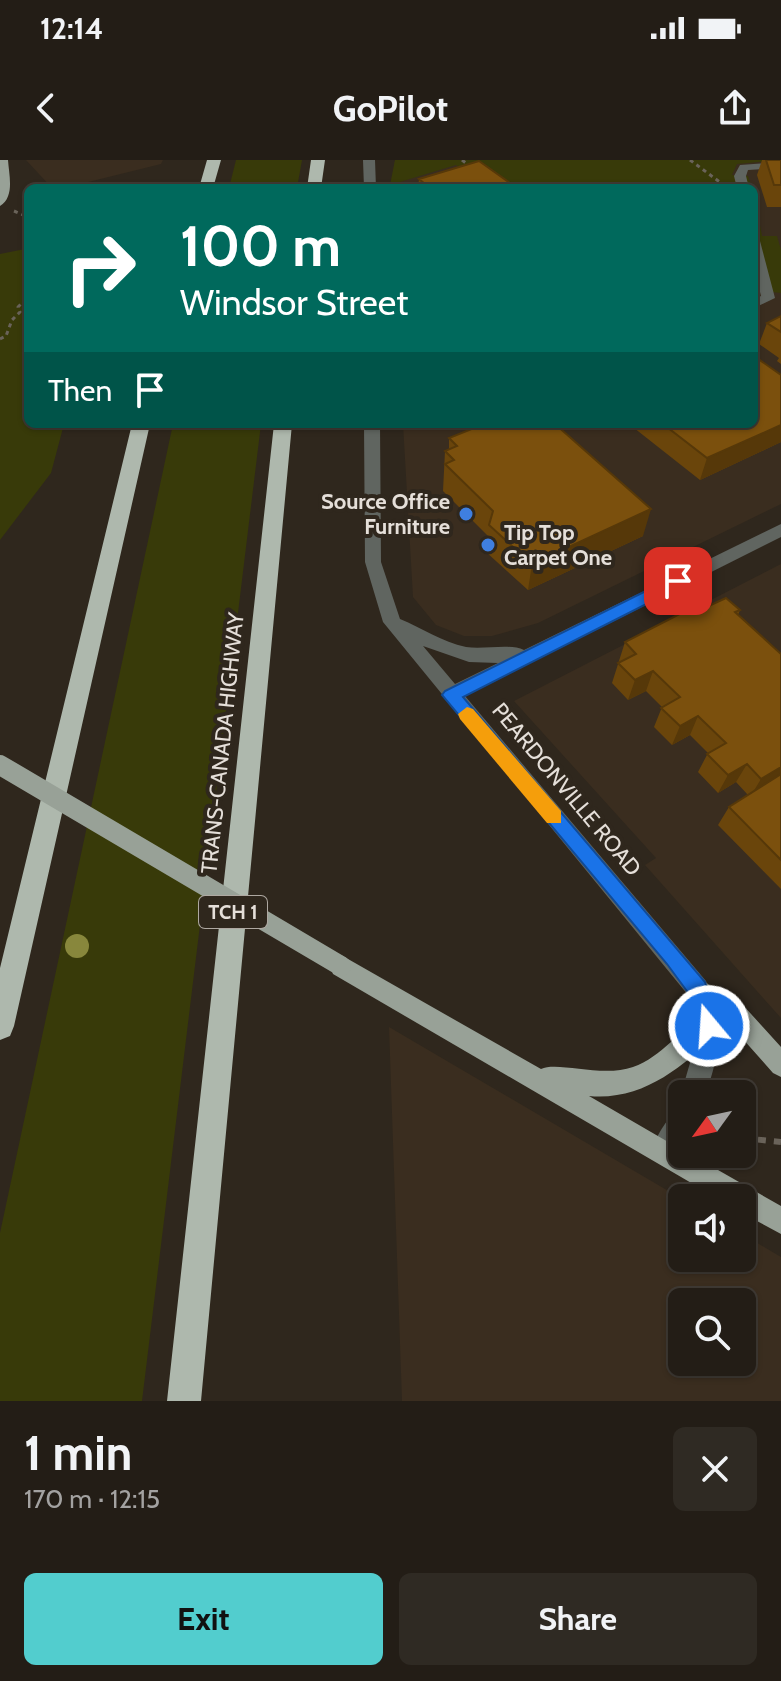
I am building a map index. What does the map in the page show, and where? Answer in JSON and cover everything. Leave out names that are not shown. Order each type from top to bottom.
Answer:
[{"type":"highway","points":[[207,184],[214,160]]},
{"type":"highway","points":[[315,184],[318,160]]},
{"type":"highway","points":[[0,1026],[140,428]]},
{"type":"highway","name":"TRANS-CANADA HIGHWAY","points":[[184,1401],[283,428]]},
{"type":"main road","points":[[0,202],[4,191],[2,160]]},
{"type":"main road","points":[[0,765],[781,1221]]},
{"type":"main road","points":[[698,989],[734,1012],[781,1065]]},
{"type":"main road","points":[[519,1068],[572,1083],[609,1086],[643,1077],[668,1064],[709,1026]]},
{"type":"street","points":[[369,160],[370,184]]},
{"type":"street","points":[[742,184],[740,176],[744,167],[781,165]]},
{"type":"street","points":[[758,257],[768,298],[758,302]]},
{"type":"street","name":"PEARDONVILLE ROAD","points":[[372,428],[373,562],[379,590],[392,622],[698,989],[709,1026],[707,1061],[699,1080]]},
{"type":"street","points":[[451,695],[781,530]]},
{"type":"street","points":[[392,622],[436,647],[463,655],[489,659],[541,650]]},
{"type":"street","points":[[664,1150],[668,1144]]},
{"type":"path","points":[[462,160],[480,174]]},
{"type":"path","points":[[690,160],[714,175],[720,184]]},
{"type":"path","points":[[0,339],[6,336],[12,320],[20,312],[18,307],[24,301]]},
{"type":"path","points":[[756,1139],[781,1142]]},
{"type":"shaded area","points":[[26,160],[163,160],[161,164],[80,184],[48,184]]},
{"type":"shaded area","points":[[236,160],[302,160],[298,184],[230,184]]},
{"type":"shaded area","points":[[395,160],[781,160],[781,504],[538,623],[492,636],[464,636],[436,625],[413,597],[403,428],[758,428],[758,184],[392,184]]},
{"type":"shaded area","points":[[395,160],[781,160],[737,164],[732,175],[748,176],[751,184],[482,184],[456,165],[390,184]]},
{"type":"shaded area","points":[[758,215],[762,236],[777,236],[781,250],[781,293],[758,290]]},
{"type":"shaded area","points":[[24,249],[24,428],[63,428],[51,473],[0,540],[0,254]]},
{"type":"shaded area","points":[[172,428],[261,428],[142,1401],[0,1401],[0,1233]]},
{"type":"shaded area","points":[[781,564],[781,1018],[645,865],[656,858],[514,701]]},
{"type":"shaded area","points":[[389,1027],[668,1191],[668,1272],[756,1272],[756,1242],[781,1257],[781,1401],[402,1401]]},
{"type":"building","points":[[766,160],[781,160],[781,185],[774,185]]},
{"type":"building","points":[[479,161],[511,184],[425,184],[419,179]]},
{"type":"building","points":[[781,316],[781,332],[767,323]]},
{"type":"building","points":[[758,359],[781,375],[781,425],[707,458],[668,428],[758,428]]},
{"type":"building","points":[[474,428],[560,428],[651,509],[532,564],[489,525],[493,511],[445,464],[454,460],[445,451],[457,446],[449,438]]},
{"type":"building","points":[[726,598],[740,610],[735,612],[781,654],[781,767],[761,779],[747,764],[728,775],[707,754],[726,743],[698,716],[680,726],[661,708],[680,697],[653,671],[635,680],[618,663],[636,654],[625,642],[697,605],[702,609]]},
{"type":"building","points":[[781,774],[781,860],[729,807]]},
{"type":"slow traffic","points":[[467,714],[554,817]]},
{"type":"place","name":"Source Office Furniture","points":[[466,514]]},
{"type":"place","name":"Tip Top Carpet One","points":[[488,545]]},
{"type":"route","points":[[678,581],[451,695],[674,957],[698,989],[709,1026]]}]
